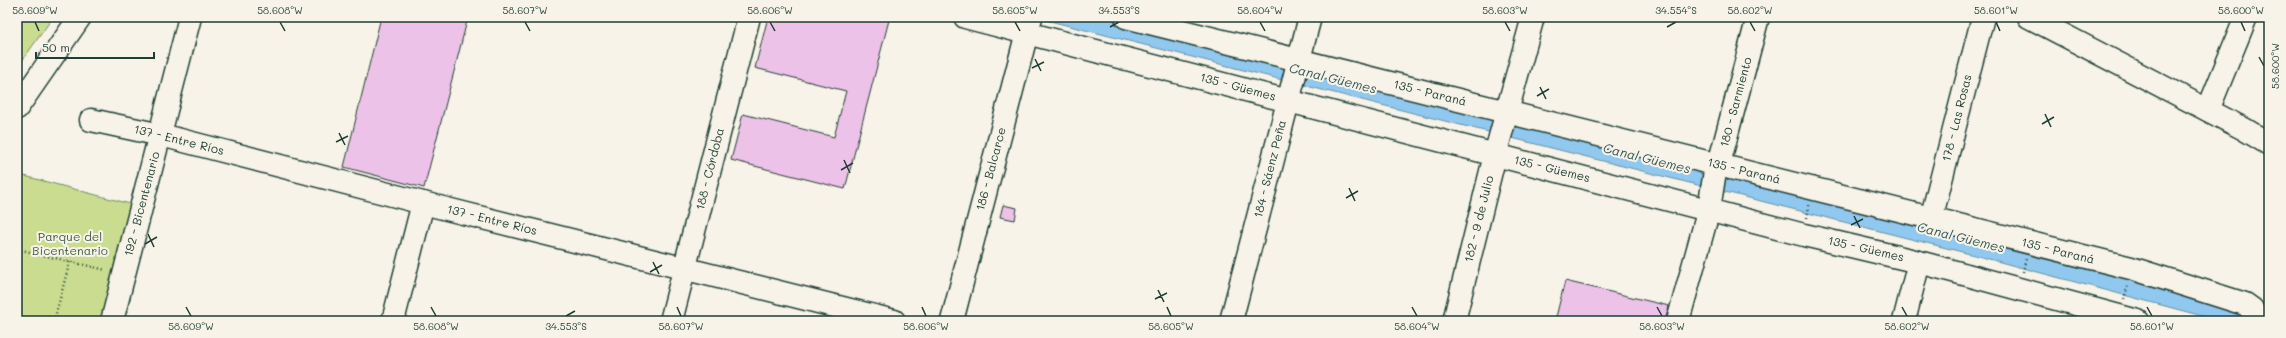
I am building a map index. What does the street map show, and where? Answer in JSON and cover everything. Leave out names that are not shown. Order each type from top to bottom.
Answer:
[{"type":"street","points":[[17,108],[80,17]]},
{"type":"street","name":"192 - Bicentenario","points":[[112,321],[161,135],[190,17]]},
{"type":"street","name":"188 - Córdoba","points":[[671,321],[749,17]]},
{"type":"street","name":"135 - Güemes","points":[[965,17],[1029,25],[1293,80],[1496,151],[1710,204],[1804,235],[1919,262],[2132,320]]},
{"type":"street","name":"135 - Paraná","points":[[1126,17],[1293,80],[1507,114],[1717,168],[2131,268],[2238,301],[2252,308],[2258,321]]},
{"type":"street","name":"184 - Sáenz Peña","points":[[1231,321],[1310,17]]},
{"type":"street","name":"182 - 9 de Julio","points":[[1454,321],[1496,151],[1533,17]]},
{"type":"street","name":"180 - Sarmiento","points":[[1678,321],[1710,204],[1717,168],[1758,17]]},
{"type":"street","name":"178 - Las Rosas","points":[[1931,219],[1983,17]]},
{"type":"street","points":[[2029,17],[2208,110],[2269,144]]},
{"type":"street","points":[[2208,110],[2246,17]]},
{"type":"street","name":"186 - Balcarce","points":[[952,321],[1029,25]]},
{"type":"street","name":"137 - Entre Ríos","points":[[91,120],[161,135],[423,203],[894,321]]},
{"type":"street","points":[[392,321],[423,203]]},
{"type":"street","points":[[1904,321],[1919,262]]},
{"type":"path","points":[[17,249],[124,274]]},
{"type":"path","points":[[54,321],[70,261]]},
{"type":"green space","points":[[17,17],[53,17],[17,68]]},
{"type":"green space","name":"Parque del Bicentenario","points":[[17,174],[134,205],[104,321],[17,321]]},
{"type":"water","name":"Canal Güemes","points":[[1034,17],[1104,17],[1775,190],[2174,289],[2242,313],[2240,321],[2221,321],[1974,255]]},
{"type":"building","points":[[381,17],[468,17],[424,188],[344,167]]},
{"type":"building","points":[[768,17],[876,17],[889,20],[845,189],[731,160],[743,114],[834,137],[846,91],[755,68]]},
{"type":"building","points":[[1003,205],[1017,208],[1015,220],[1000,217]]},
{"type":"building","points":[[1565,281],[1669,306],[1665,321],[1555,321]]}]
